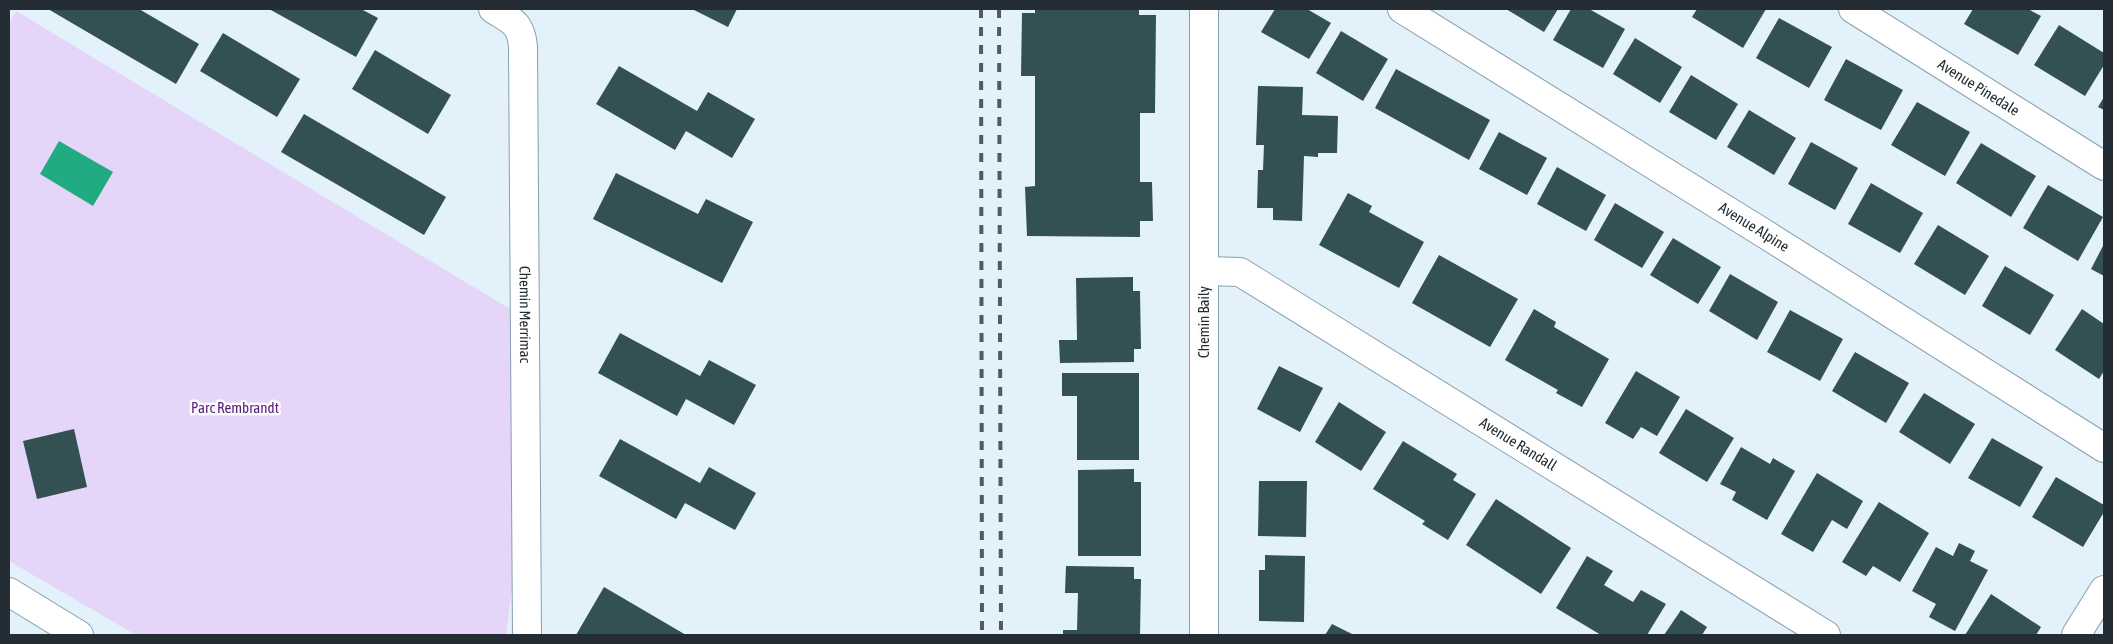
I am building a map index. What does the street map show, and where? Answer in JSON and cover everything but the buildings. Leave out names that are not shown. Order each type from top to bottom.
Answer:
[{"type":"street","name":"Chemin Merrimac","points":[[493,9],[518,25],[522,35],[523,47],[527,635]]},
{"type":"street","name":"Chemin Baily","points":[[1204,9],[1204,635]]},
{"type":"street","name":"Avenue Alpine","points":[[1402,9],[1765,234],[2104,448]]},
{"type":"street","name":"Avenue Pinedale","points":[[1853,9],[2104,166]]},
{"type":"street","name":"Avenue Randall","points":[[1205,271],[1240,272],[1826,635]]},
{"type":"street","points":[[2076,635],[2104,590]]},
{"type":"street","points":[[9,592],[80,635]]},
{"type":"green space","name":"Parc Rembrandt","points":[[16,11],[525,318],[525,485],[506,635],[136,635],[9,561],[9,24]]},
{"type":"shaded area","points":[[59,141],[113,172],[93,206],[40,174]]},
{"type":"railway","points":[[981,9],[982,635]]},
{"type":"railway","points":[[999,9],[1001,635]]}]
